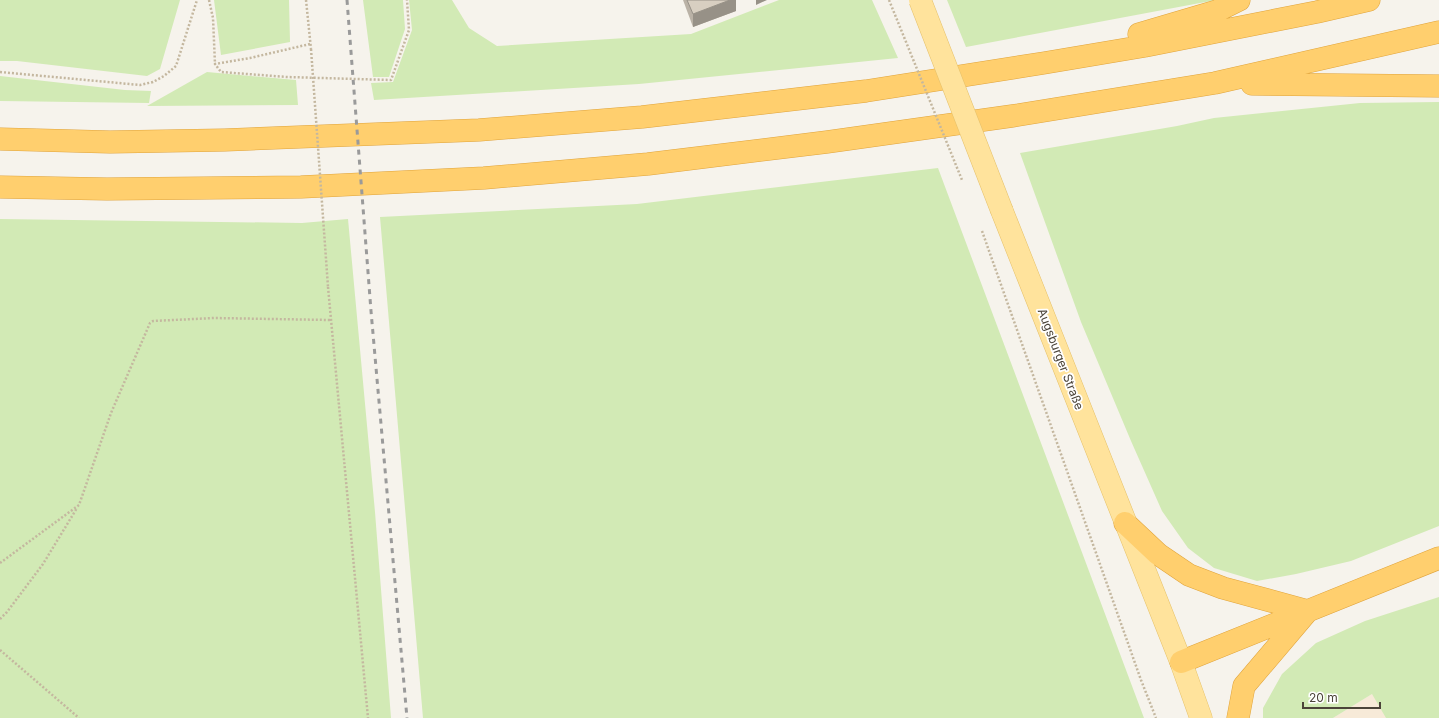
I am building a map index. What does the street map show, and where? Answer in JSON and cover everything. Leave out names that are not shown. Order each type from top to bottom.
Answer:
[{"type":"highway","points":[[1044,63],[1217,11],[1239,0]]},
{"type":"highway","points":[[0,139],[110,142],[225,140],[479,130],[642,117],[822,97],[1044,63],[1145,46],[1317,12],[1369,0]]},
{"type":"highway","points":[[0,187],[107,190],[301,187],[484,178],[640,165],[842,140],[1012,116],[1215,83],[1439,32]]},
{"type":"highway","points":[[1215,83],[1439,86]]},
{"type":"highway","points":[[1125,523],[1158,554],[1189,575],[1223,588],[1308,611]]},
{"type":"highway","points":[[1181,662],[1439,558]]},
{"type":"highway","points":[[1238,718],[1244,686],[1308,611]]},
{"type":"main road","name":"Augsburger Straße","points":[[920,0],[1181,662],[1201,718]]},
{"type":"path","points":[[0,72],[140,85],[153,82],[164,76],[176,66],[197,0]]},
{"type":"path","points":[[209,0],[213,18],[215,64],[221,72],[287,77],[391,80],[409,30],[406,0]]},
{"type":"path","points":[[306,0],[311,49],[328,287],[368,718]]},
{"type":"path","points":[[889,0],[965,187]]},
{"type":"path","points":[[215,64],[250,58],[310,44]]},
{"type":"path","points":[[982,231],[1156,718]]},
{"type":"path","points":[[0,619],[7,612],[43,564],[79,505],[111,413],[150,323],[153,321],[214,318],[331,320]]},
{"type":"path","points":[[0,563],[79,505]]},
{"type":"path","points":[[0,650],[79,718]]},
{"type":"shaded area","points":[[1372,694],[1439,718],[1333,718]]},
{"type":"green space","points":[[0,0],[180,0],[160,69],[147,76],[17,61],[0,61]]},
{"type":"green space","points":[[214,0],[289,0],[290,42],[221,55]]},
{"type":"green space","points":[[363,0],[403,0],[405,29],[389,77],[373,77]]},
{"type":"green space","points":[[409,0],[452,0],[469,28],[497,46],[691,34],[779,0],[872,0],[898,58],[639,84],[374,100],[371,83],[393,82],[412,30]]},
{"type":"green space","points":[[947,0],[1216,0],[966,47]]},
{"type":"green space","points":[[207,72],[296,80],[298,105],[147,106]]},
{"type":"green space","points":[[0,76],[125,90],[151,91],[149,103],[0,101]]},
{"type":"green space","points":[[1439,102],[1439,526],[1351,561],[1296,574],[1257,581],[1214,568],[1188,548],[1162,511],[1081,322],[1020,153],[1177,126],[1214,118],[1360,103]]},
{"type":"green space","points":[[938,168],[1144,718],[423,718],[380,217],[637,204]]},
{"type":"green space","points":[[0,219],[302,223],[348,219],[375,512],[391,718],[0,718]]},
{"type":"green space","points":[[1439,597],[1439,718],[1386,718],[1372,694],[1333,718],[1263,718],[1263,708],[1282,674],[1316,643],[1365,621]]},
{"type":"building","points":[[687,0],[730,0],[693,14]]},
{"type":"railway","points":[[347,0],[371,311],[407,718]]}]
